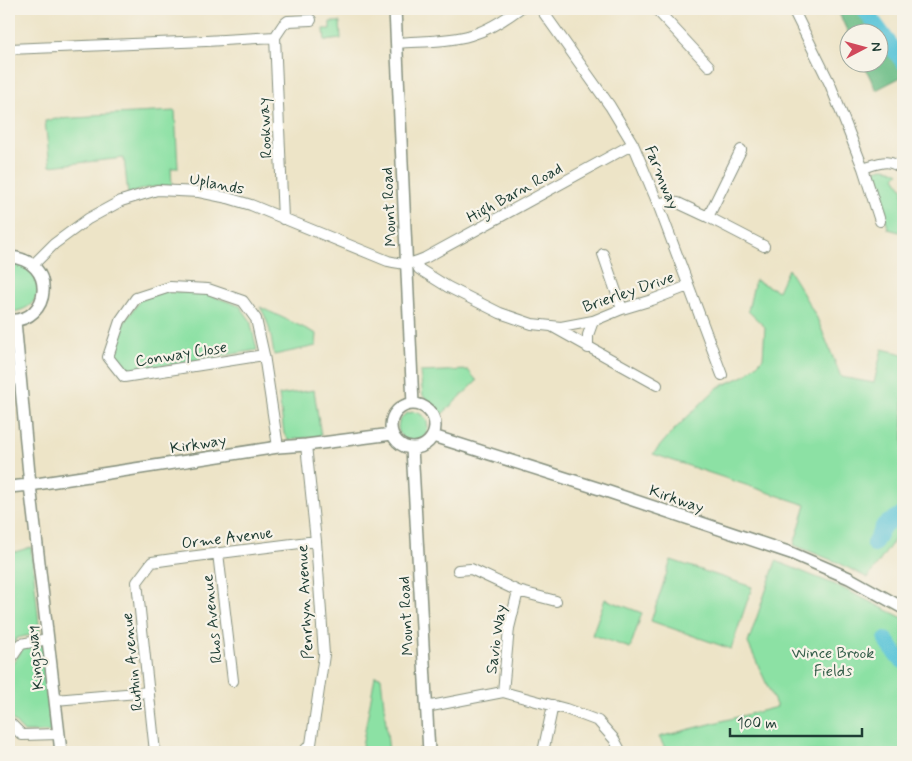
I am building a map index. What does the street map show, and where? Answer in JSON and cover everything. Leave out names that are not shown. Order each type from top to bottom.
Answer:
[{"type":"street","name":"Mount Road","points":[[395,9],[412,263],[413,404]]},
{"type":"street","points":[[397,42],[446,40],[470,36],[488,29],[519,9]]},
{"type":"street","name":"Farmway","points":[[541,9],[610,106],[633,144],[658,204],[722,375]]},
{"type":"street","points":[[656,9],[709,66]]},
{"type":"street","points":[[793,9],[830,84],[863,168],[880,220]]},
{"type":"street","points":[[9,49],[275,37],[288,21],[311,20]]},
{"type":"street","name":"Rookway","points":[[275,37],[283,219]]},
{"type":"street","name":"High Barn Road","points":[[412,263],[425,258],[633,144]]},
{"type":"street","points":[[708,217],[742,150]]},
{"type":"street","points":[[863,168],[890,161],[899,165],[903,170]]},
{"type":"street","name":"Uplands","points":[[33,265],[54,244],[88,219],[121,201],[157,190],[199,192],[228,198],[251,205],[388,260],[402,264],[412,263]]},
{"type":"street","points":[[658,204],[665,202],[678,203],[764,246]]},
{"type":"street","points":[[602,254],[622,309]]},
{"type":"street","points":[[9,257],[22,258],[33,265]]},
{"type":"street","name":"Brierley Drive","points":[[412,263],[448,287],[500,313],[532,324],[551,326],[593,321],[688,286]]},
{"type":"street","name":"Kingsway","points":[[33,265],[40,273],[44,286],[43,297],[36,309],[28,316],[12,320],[61,752]]},
{"type":"street","name":"Conway Close","points":[[264,355],[124,377],[108,357],[120,322],[136,298],[170,287],[208,290],[243,301],[256,319],[264,355],[278,447]]},
{"type":"street","points":[[588,348],[588,334],[593,321]]},
{"type":"street","points":[[551,326],[657,385]]},
{"type":"street","points":[[406,405],[421,405],[428,410],[436,423],[433,436],[429,442],[422,446],[412,448],[404,446],[392,434],[392,419],[396,412],[406,405]]},
{"type":"street","name":"Kirkway","points":[[9,487],[278,447],[392,434]]},
{"type":"street","name":"Kirkway","points":[[433,436],[600,489],[790,553],[849,578],[903,608]]},
{"type":"street","name":"Penrhyn Avenue","points":[[302,752],[311,744],[324,655],[316,540],[306,445]]},
{"type":"street","name":"Mount Road","points":[[412,448],[429,752]]},
{"type":"street","name":"Orme Avenue","points":[[146,571],[152,562],[316,540]]},
{"type":"street","name":"Rhos Avenue","points":[[218,553],[233,681]]},
{"type":"street","name":"Savio Way","points":[[458,570],[470,564],[518,591],[556,601]]},
{"type":"street","name":"Ruthin Avenue","points":[[146,571],[137,582],[155,752]]},
{"type":"street","name":"Savio Way","points":[[503,692],[509,628],[518,591]]},
{"type":"street","points":[[9,662],[21,644],[48,639]]},
{"type":"street","points":[[55,700],[149,692]]},
{"type":"street","points":[[426,707],[503,692],[553,705],[598,721],[614,739],[621,752]]},
{"type":"street","points":[[543,752],[553,705]]},
{"type":"street","points":[[9,722],[22,735],[59,734]]},
{"type":"green space","points":[[837,9],[867,9],[877,22],[843,22]]},
{"type":"green space","points":[[330,22],[340,22],[341,39],[325,41],[324,29],[330,29]]},
{"type":"green space","points":[[890,40],[903,58],[903,76],[876,90],[867,72],[890,72]]},
{"type":"green space","points":[[175,111],[178,168],[171,168],[172,185],[146,188],[128,194],[124,158],[50,166],[45,121],[92,117],[93,115]]},
{"type":"green space","points":[[883,168],[899,173],[895,177],[903,189],[903,233],[888,229],[874,175],[875,170]]},
{"type":"green space","points":[[9,260],[16,260],[36,274],[38,286],[37,295],[32,304],[19,311],[9,312]]},
{"type":"green space","points":[[788,269],[817,318],[841,377],[874,383],[882,349],[903,354],[903,541],[897,536],[868,578],[839,563],[794,545],[806,505],[653,454],[673,431],[717,388],[746,375],[763,358],[765,327],[748,311],[755,280],[778,291]]},
{"type":"green space","points":[[164,291],[204,293],[240,306],[250,320],[257,350],[127,372],[113,358],[122,326],[140,300]]},
{"type":"green space","points":[[260,307],[317,334],[316,346],[274,355],[268,324]]},
{"type":"green space","points":[[468,370],[477,381],[439,417],[439,411],[423,396],[420,372]]},
{"type":"green space","points":[[314,390],[321,436],[289,440],[284,434],[279,395]]},
{"type":"green space","points":[[413,412],[424,416],[428,427],[424,438],[413,442],[402,438],[398,427],[402,416]]},
{"type":"green space","points":[[31,547],[40,633],[17,638],[9,651],[9,554]]},
{"type":"green space","points":[[671,560],[752,587],[731,649],[651,621]]},
{"type":"green space","name":"Wince Brook Fields","points":[[776,561],[838,586],[903,618],[903,752],[667,752],[659,737],[777,707],[748,643]]},
{"type":"green space","points":[[605,599],[642,613],[630,648],[592,635]]},
{"type":"green space","points":[[44,644],[51,732],[24,732],[9,716],[9,669],[24,647]]},
{"type":"green space","points":[[375,676],[381,677],[389,752],[361,752]]},
{"type":"waterway","points":[[864,9],[903,62]]},
{"type":"waterway","points":[[874,544],[884,525],[903,514]]},
{"type":"waterway","points":[[886,640],[897,656],[903,661]]}]
